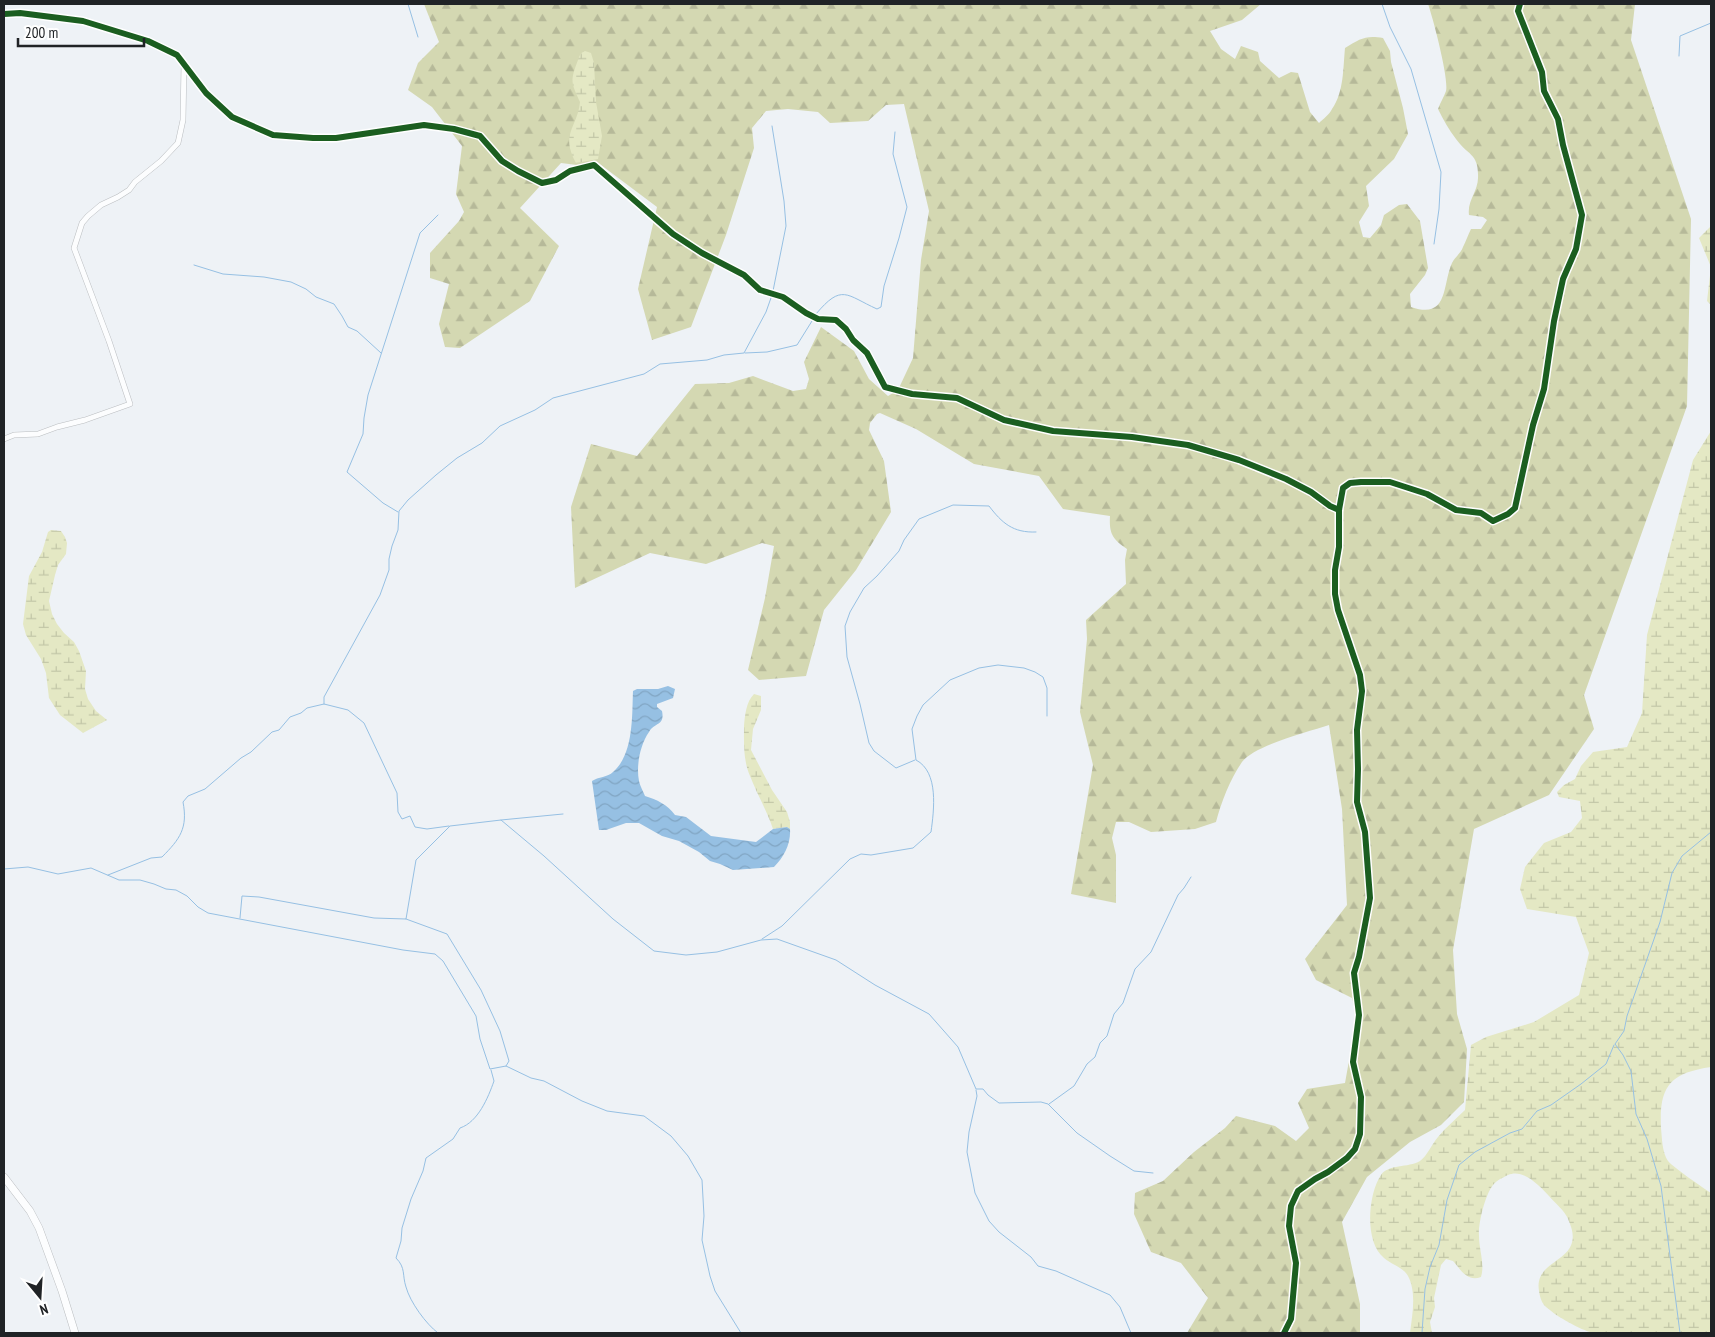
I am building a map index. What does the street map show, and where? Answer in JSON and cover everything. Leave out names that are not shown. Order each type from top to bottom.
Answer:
[{"type":"main road","points":[[4,1177],[30,1211],[39,1228],[62,1291],[74,1333]]},
{"type":"street","points":[[1284,1333],[1291,1319],[1296,1263],[1289,1226],[1291,1206],[1298,1191],[1328,1172],[1355,1149],[1360,1134],[1361,1097],[1354,1062],[1359,1015],[1354,973],[1370,898],[1365,832],[1357,802],[1357,730],[1362,690],[1360,675],[1338,610],[1335,594],[1335,570],[1339,547],[1339,510],[1343,488],[1350,483],[1390,482],[1427,494],[1456,510],[1481,513],[1493,521],[1508,514],[1515,508],[1533,425],[1544,389],[1554,321],[1563,279],[1576,249],[1582,215],[1558,119],[1544,91],[1542,72],[1518,11],[1520,4]]},
{"type":"street","points":[[4,14],[20,13],[83,21],[148,41],[177,55],[206,93],[232,117],[273,135],[336,138],[424,125],[454,129],[480,136],[502,160],[518,171],[542,183],[556,180],[570,171],[594,165],[673,234],[744,275],[760,290],[783,297],[818,319],[836,320],[867,353],[885,387],[912,394],[957,398],[1004,420],[1053,431],[1132,437],[1188,445],[1239,460],[1286,479],[1312,492],[1330,506],[1339,510]]},
{"type":"street","points":[[4,439],[14,435],[38,434],[130,404],[109,341],[74,248],[82,224],[88,216],[101,205],[118,198],[129,190],[135,182],[161,161],[178,143],[183,120],[184,64]]},
{"type":"green space","points":[[424,4],[1261,4],[1242,20],[1210,31],[1221,49],[1235,59],[1241,46],[1258,52],[1260,61],[1279,78],[1291,72],[1298,73],[1310,112],[1319,123],[1331,111],[1339,95],[1345,48],[1363,38],[1383,38],[1390,51],[1408,134],[1394,159],[1366,186],[1369,206],[1359,222],[1363,237],[1370,238],[1381,225],[1384,215],[1399,205],[1407,204],[1420,221],[1428,268],[1425,275],[1410,294],[1411,307],[1423,310],[1432,309],[1438,305],[1445,290],[1452,263],[1462,249],[1471,229],[1481,229],[1487,220],[1483,217],[1469,215],[1470,205],[1478,183],[1477,164],[1475,159],[1453,136],[1438,109],[1446,91],[1446,84],[1440,48],[1428,4],[1635,4],[1631,40],[1691,219],[1687,406],[1584,695],[1594,729],[1549,795],[1474,829],[1453,950],[1457,1014],[1467,1049],[1464,1102],[1441,1125],[1410,1142],[1367,1177],[1342,1222],[1360,1304],[1360,1333],[1187,1333],[1208,1298],[1181,1263],[1151,1252],[1134,1214],[1135,1193],[1163,1181],[1194,1152],[1225,1128],[1236,1116],[1275,1126],[1296,1141],[1309,1128],[1298,1103],[1307,1089],[1345,1083],[1357,1016],[1352,998],[1316,980],[1305,959],[1347,905],[1342,809],[1329,725],[1258,750],[1242,762],[1223,799],[1216,822],[1195,829],[1151,832],[1129,822],[1116,822],[1112,838],[1116,855],[1116,903],[1071,894],[1093,765],[1080,712],[1087,639],[1086,620],[1126,584],[1125,560],[1127,549],[1112,535],[1110,516],[1063,509],[1039,476],[974,464],[916,429],[880,413],[870,423],[869,430],[884,461],[891,512],[856,570],[824,610],[806,676],[759,680],[748,670],[765,598],[774,546],[762,543],[706,564],[650,553],[575,588],[571,507],[591,444],[637,456],[695,384],[729,383],[753,376],[793,391],[806,389],[809,379],[804,362],[821,327],[854,351],[869,379],[888,396],[898,390],[913,358],[921,260],[929,211],[904,104],[886,105],[868,121],[830,123],[818,112],[788,109],[766,111],[752,128],[754,148],[726,235],[691,327],[652,340],[638,289],[657,207],[597,162],[577,165],[561,163],[520,208],[559,246],[530,301],[460,348],[445,347],[439,324],[449,284],[430,278],[430,253],[459,221],[464,212],[456,194],[462,146],[432,107],[408,90],[418,63],[439,42]]},
{"type":"green space","points":[[585,51],[591,53],[594,63],[596,102],[602,136],[598,159],[576,163],[569,145],[569,138],[580,102],[573,85],[573,77],[580,55]]},
{"type":"green space","points":[[1711,226],[1711,267],[1699,238]]},
{"type":"green space","points":[[1711,267],[1711,305],[1707,301]]},
{"type":"green space","points":[[1711,431],[1711,1067],[1686,1073],[1670,1084],[1662,1102],[1661,1128],[1663,1145],[1668,1161],[1711,1193],[1711,1333],[1597,1334],[1572,1324],[1548,1309],[1541,1299],[1539,1280],[1544,1271],[1566,1252],[1571,1244],[1573,1234],[1567,1216],[1545,1192],[1531,1179],[1514,1173],[1495,1183],[1485,1202],[1479,1231],[1481,1277],[1468,1277],[1453,1261],[1446,1259],[1441,1265],[1434,1298],[1435,1307],[1430,1322],[1432,1333],[1410,1333],[1413,1304],[1411,1283],[1403,1270],[1384,1258],[1373,1241],[1370,1218],[1373,1194],[1384,1172],[1388,1169],[1420,1161],[1441,1133],[1465,1110],[1471,1045],[1486,1037],[1534,1022],[1579,995],[1589,953],[1576,917],[1527,909],[1520,889],[1525,867],[1544,843],[1571,832],[1582,818],[1580,801],[1559,797],[1557,792],[1564,785],[1575,779],[1581,766],[1593,752],[1627,747],[1642,713],[1647,635],[1693,460]]},
{"type":"green space","points":[[51,530],[61,531],[67,543],[66,554],[58,565],[49,601],[52,614],[57,624],[74,642],[79,651],[86,671],[85,689],[88,699],[96,711],[107,720],[83,733],[60,715],[49,698],[46,673],[41,659],[26,635],[23,624],[29,576],[42,552],[48,532]]},
{"type":"green space","points":[[754,694],[761,696],[761,710],[753,729],[751,750],[772,790],[787,812],[790,829],[787,827],[773,829],[746,764],[744,751],[745,713]]},
{"type":"water","points":[[668,686],[675,689],[673,698],[657,704],[663,716],[661,722],[649,732],[643,743],[640,756],[639,781],[645,796],[662,803],[675,815],[686,817],[711,836],[756,842],[773,829],[787,827],[790,829],[788,845],[784,855],[774,867],[733,870],[710,861],[699,852],[679,841],[662,836],[639,823],[626,823],[606,830],[599,830],[592,781],[611,774],[625,755],[632,722],[633,691],[637,689],[658,689]]},
{"type":"waterway","points":[[408,4],[418,37]]},
{"type":"waterway","points":[[1382,4],[1390,27],[1411,69],[1441,172],[1439,209],[1434,244]]},
{"type":"waterway","points":[[1679,56],[1680,36],[1711,23]]},
{"type":"waterway","points":[[772,126],[786,226],[773,291]]},
{"type":"waterway","points":[[816,314],[832,298],[839,295],[851,296],[877,309],[881,307],[884,286],[907,207],[893,154],[895,132]]},
{"type":"waterway","points":[[398,512],[383,503],[347,472],[363,434],[368,395],[420,233],[438,215]]},
{"type":"waterway","points":[[194,265],[223,274],[264,277],[291,282],[306,289],[316,297],[334,304],[348,327],[357,331],[381,353]]},
{"type":"waterway","points":[[324,704],[324,697],[380,595],[389,570],[389,559],[398,530],[399,511],[408,500],[457,458],[482,443],[500,426],[535,410],[553,398],[644,374],[660,364],[707,360],[724,355],[744,353],[766,312],[772,295]]},
{"type":"waterway","points":[[745,353],[767,352],[797,345],[812,321]]},
{"type":"waterway","points":[[915,760],[896,768],[874,751],[869,743],[847,657],[845,626],[850,612],[864,588],[899,551],[904,540],[919,519],[953,505],[989,506],[1004,522],[1014,529],[1036,532]]},
{"type":"waterway","points":[[762,939],[782,926],[850,859],[861,854],[871,855],[913,848],[931,832],[934,803],[932,782],[923,766],[916,760],[912,729],[923,705],[950,680],[979,668],[998,665],[1024,668],[1035,672],[1043,677],[1047,688],[1047,716]]},
{"type":"waterway","points":[[108,875],[151,858],[162,857],[178,839],[181,832],[184,819],[183,802],[188,796],[205,789],[241,758],[251,752],[272,732],[279,730],[290,717],[301,713],[307,708],[324,704],[348,710],[364,723],[397,793],[398,812],[402,819],[410,816],[415,827],[427,829],[449,826]]},
{"type":"waterway","points":[[501,820],[563,814]]},
{"type":"waterway","points":[[240,918],[242,896],[259,897],[374,918],[406,919],[416,860],[450,826],[501,820],[544,856],[613,919],[654,951],[686,955],[717,952],[761,940],[777,939],[836,960],[875,985],[929,1014],[958,1047],[976,1089],[983,1089],[999,1103],[1041,1102],[1048,1104],[1077,1133],[1110,1156],[1134,1171],[1153,1173]]},
{"type":"waterway","points":[[1680,1333],[1661,1186],[1647,1139],[1636,1114],[1631,1071],[1615,1044],[1624,1031],[1627,1016],[1660,922],[1672,873],[1682,856],[1711,832]]},
{"type":"waterway","points":[[4,869],[28,867],[58,874],[91,868],[119,880],[140,880],[166,889],[176,890],[187,896],[198,907],[208,913],[403,950],[435,954],[443,961],[476,1016],[480,1039],[490,1069],[506,1066],[531,1078],[544,1081],[582,1101],[607,1111],[644,1116],[671,1136],[688,1156],[702,1180],[704,1216],[702,1240],[710,1276],[715,1291],[741,1333]]},
{"type":"waterway","points":[[1049,1104],[1074,1086],[1087,1064],[1095,1057],[1100,1043],[1107,1036],[1114,1014],[1123,1003],[1135,969],[1151,952],[1178,895],[1191,877]]},
{"type":"waterway","points":[[406,919],[447,934],[481,990],[500,1031],[509,1061],[506,1066]]},
{"type":"waterway","points":[[1422,1333],[1425,1289],[1430,1267],[1439,1245],[1447,1200],[1459,1165],[1475,1152],[1510,1133],[1522,1129],[1537,1111],[1551,1105],[1581,1084],[1606,1064],[1614,1045]]},
{"type":"waterway","points":[[438,1333],[424,1318],[411,1299],[406,1287],[403,1268],[396,1258],[401,1241],[402,1228],[426,1158],[453,1139],[460,1128],[472,1121],[477,1115],[494,1081],[491,1070]]},
{"type":"waterway","points":[[976,1090],[977,1096],[969,1132],[967,1152],[975,1193],[989,1221],[999,1232],[1031,1257],[1038,1266],[1056,1271],[1110,1295],[1120,1307],[1131,1333]]},
{"type":"cycle path","points":[[1284,1333],[1291,1319],[1296,1263],[1289,1226],[1291,1206],[1298,1191],[1347,1158],[1355,1149],[1360,1134],[1361,1097],[1353,1062],[1359,1015],[1354,973],[1359,957],[1370,898],[1365,832],[1357,802],[1357,730],[1362,691],[1360,675],[1338,610],[1335,594],[1335,570],[1339,547],[1339,510],[1343,488],[1350,483],[1390,482],[1427,494],[1456,510],[1481,513],[1493,521],[1508,514],[1515,508],[1533,425],[1544,389],[1554,321],[1563,279],[1576,249],[1582,215],[1558,119],[1544,91],[1542,72],[1518,11],[1520,4]]},
{"type":"cycle path","points":[[4,14],[20,13],[83,21],[148,41],[177,55],[206,93],[232,117],[273,135],[336,138],[424,125],[454,129],[480,136],[502,161],[542,183],[556,180],[570,171],[594,165],[673,234],[702,253],[744,275],[760,290],[783,297],[818,319],[836,320],[867,353],[885,387],[912,394],[957,398],[1004,420],[1053,431],[1132,437],[1188,445],[1239,460],[1286,479],[1339,510]]}]
